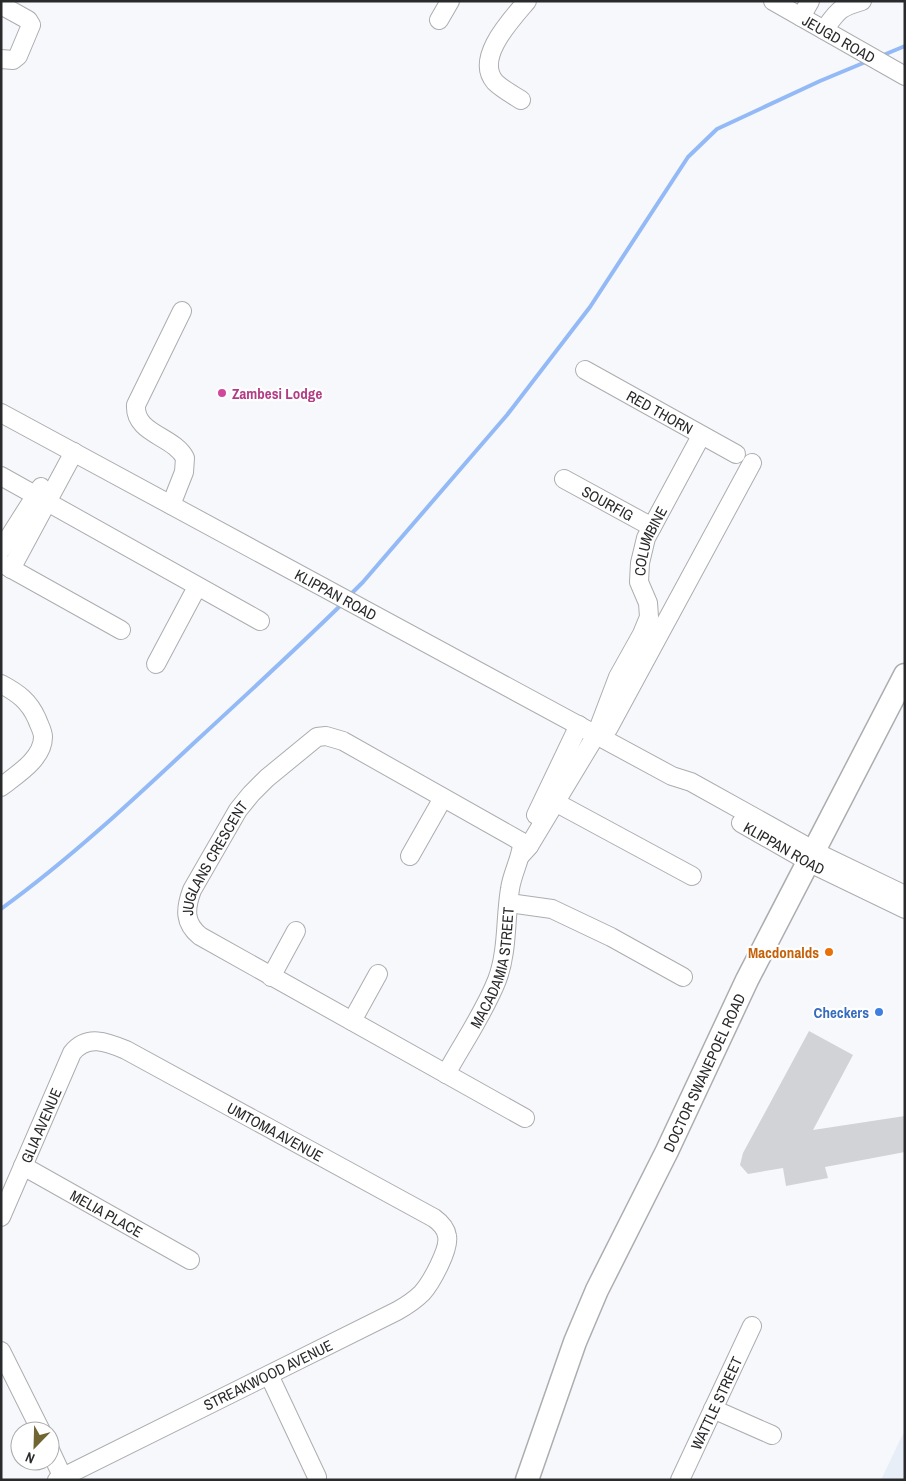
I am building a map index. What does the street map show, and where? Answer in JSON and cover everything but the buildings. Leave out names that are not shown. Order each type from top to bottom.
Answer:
[{"type":"main road","name":"DOCTOR SWANEPOEL ROAD","points":[[532,1480],[579,1346],[616,1258],[816,859],[905,675]]},
{"type":"main road","name":"DOCTOR SWANEPOEL ROAD","points":[[527,1480],[574,1342],[597,1290],[666,1151],[747,980],[816,859],[905,695]]},
{"type":"street","points":[[439,20],[450,1]]},
{"type":"street","points":[[521,100],[494,81],[489,65],[492,51],[502,32],[527,1]]},
{"type":"street","name":"JEUGD ROAD","points":[[773,1],[905,76]]},
{"type":"street","points":[[801,17],[810,1]]},
{"type":"street","points":[[824,30],[840,9],[857,2]]},
{"type":"street","points":[[1,5],[28,20],[31,25],[18,56],[13,60],[1,59]]},
{"type":"street","points":[[171,504],[184,472],[185,458],[177,448],[139,421],[135,414],[140,396],[182,311]]},
{"type":"street","name":"RED THORN","points":[[585,370],[736,454]]},
{"type":"street","name":"KLIPPAN ROAD","points":[[1,413],[579,725],[672,776],[686,790],[905,908]]},
{"type":"street","name":"COLUMBINE","points":[[599,736],[618,678],[642,634],[648,617],[648,603],[639,582],[640,563],[646,538],[701,436]]},
{"type":"street","points":[[69,450],[41,498],[6,566],[121,630]]},
{"type":"street","points":[[599,736],[752,463]]},
{"type":"street","points":[[1,476],[260,621]]},
{"type":"street","name":"SOURFIG","points":[[564,479],[652,527]]},
{"type":"street","points":[[1,550],[41,498]]},
{"type":"street","points":[[156,664],[197,587]]},
{"type":"street","points":[[1,684],[23,698],[32,707],[43,739],[41,748],[35,757],[1,787]]},
{"type":"street","name":"MACADAMIA STREET","points":[[446,1074],[498,979],[506,940],[513,875],[579,725]]},
{"type":"street","name":"JUGLANS CRESCENT","points":[[524,848],[443,798],[343,741],[326,736],[316,737],[267,778],[238,810],[192,890],[187,903],[186,913],[192,930],[200,936],[525,1118]]},
{"type":"street","name":"MACADAMIA STREET","points":[[524,848],[599,736]]},
{"type":"street","points":[[410,856],[443,798]]},
{"type":"street","points":[[555,802],[692,876]]},
{"type":"street","name":"KLIPPAN ROAD","points":[[816,859],[905,895]]},
{"type":"street","points":[[509,902],[552,909],[611,937],[683,977]]},
{"type":"street","points":[[271,977],[296,930]]},
{"type":"street","points":[[352,1021],[378,974]]},
{"type":"street","name":"GLIA AVENUE","points":[[1,1217],[72,1053],[81,1044],[89,1041]]},
{"type":"street","name":"UMTOMA AVENUE","points":[[89,1041],[112,1044],[126,1050],[434,1218],[441,1223],[448,1238]]},
{"type":"street","name":"MELIA PLACE","points":[[23,1166],[190,1260]]},
{"type":"street","name":"STREAKWOOD AVENUE","points":[[61,1479],[397,1311],[422,1293],[431,1280],[446,1250],[448,1238]]},
{"type":"street","name":"WATTLE STREET","points":[[680,1480],[752,1326]]},
{"type":"street","points":[[1,1351],[35,1421]]},
{"type":"street","points":[[269,1375],[317,1477]]},
{"type":"street","points":[[713,1409],[772,1435]]},
{"type":"shaded area","points":[[905,1431],[905,1480],[881,1480],[900,1440]]},
{"type":"waterway","points":[[881,56],[905,46]]},
{"type":"waterway","points":[[350,595],[507,415],[590,307],[688,157],[717,129],[868,61]]},
{"type":"waterway","points":[[1,909],[52,870],[125,807],[342,604]]},
{"type":"place","name":"Zambesi Lodge","points":[[222,393]]},
{"type":"place","name":"Macdonalds","points":[[829,952]]},
{"type":"place","name":"Checkers","points":[[879,1012]]}]
